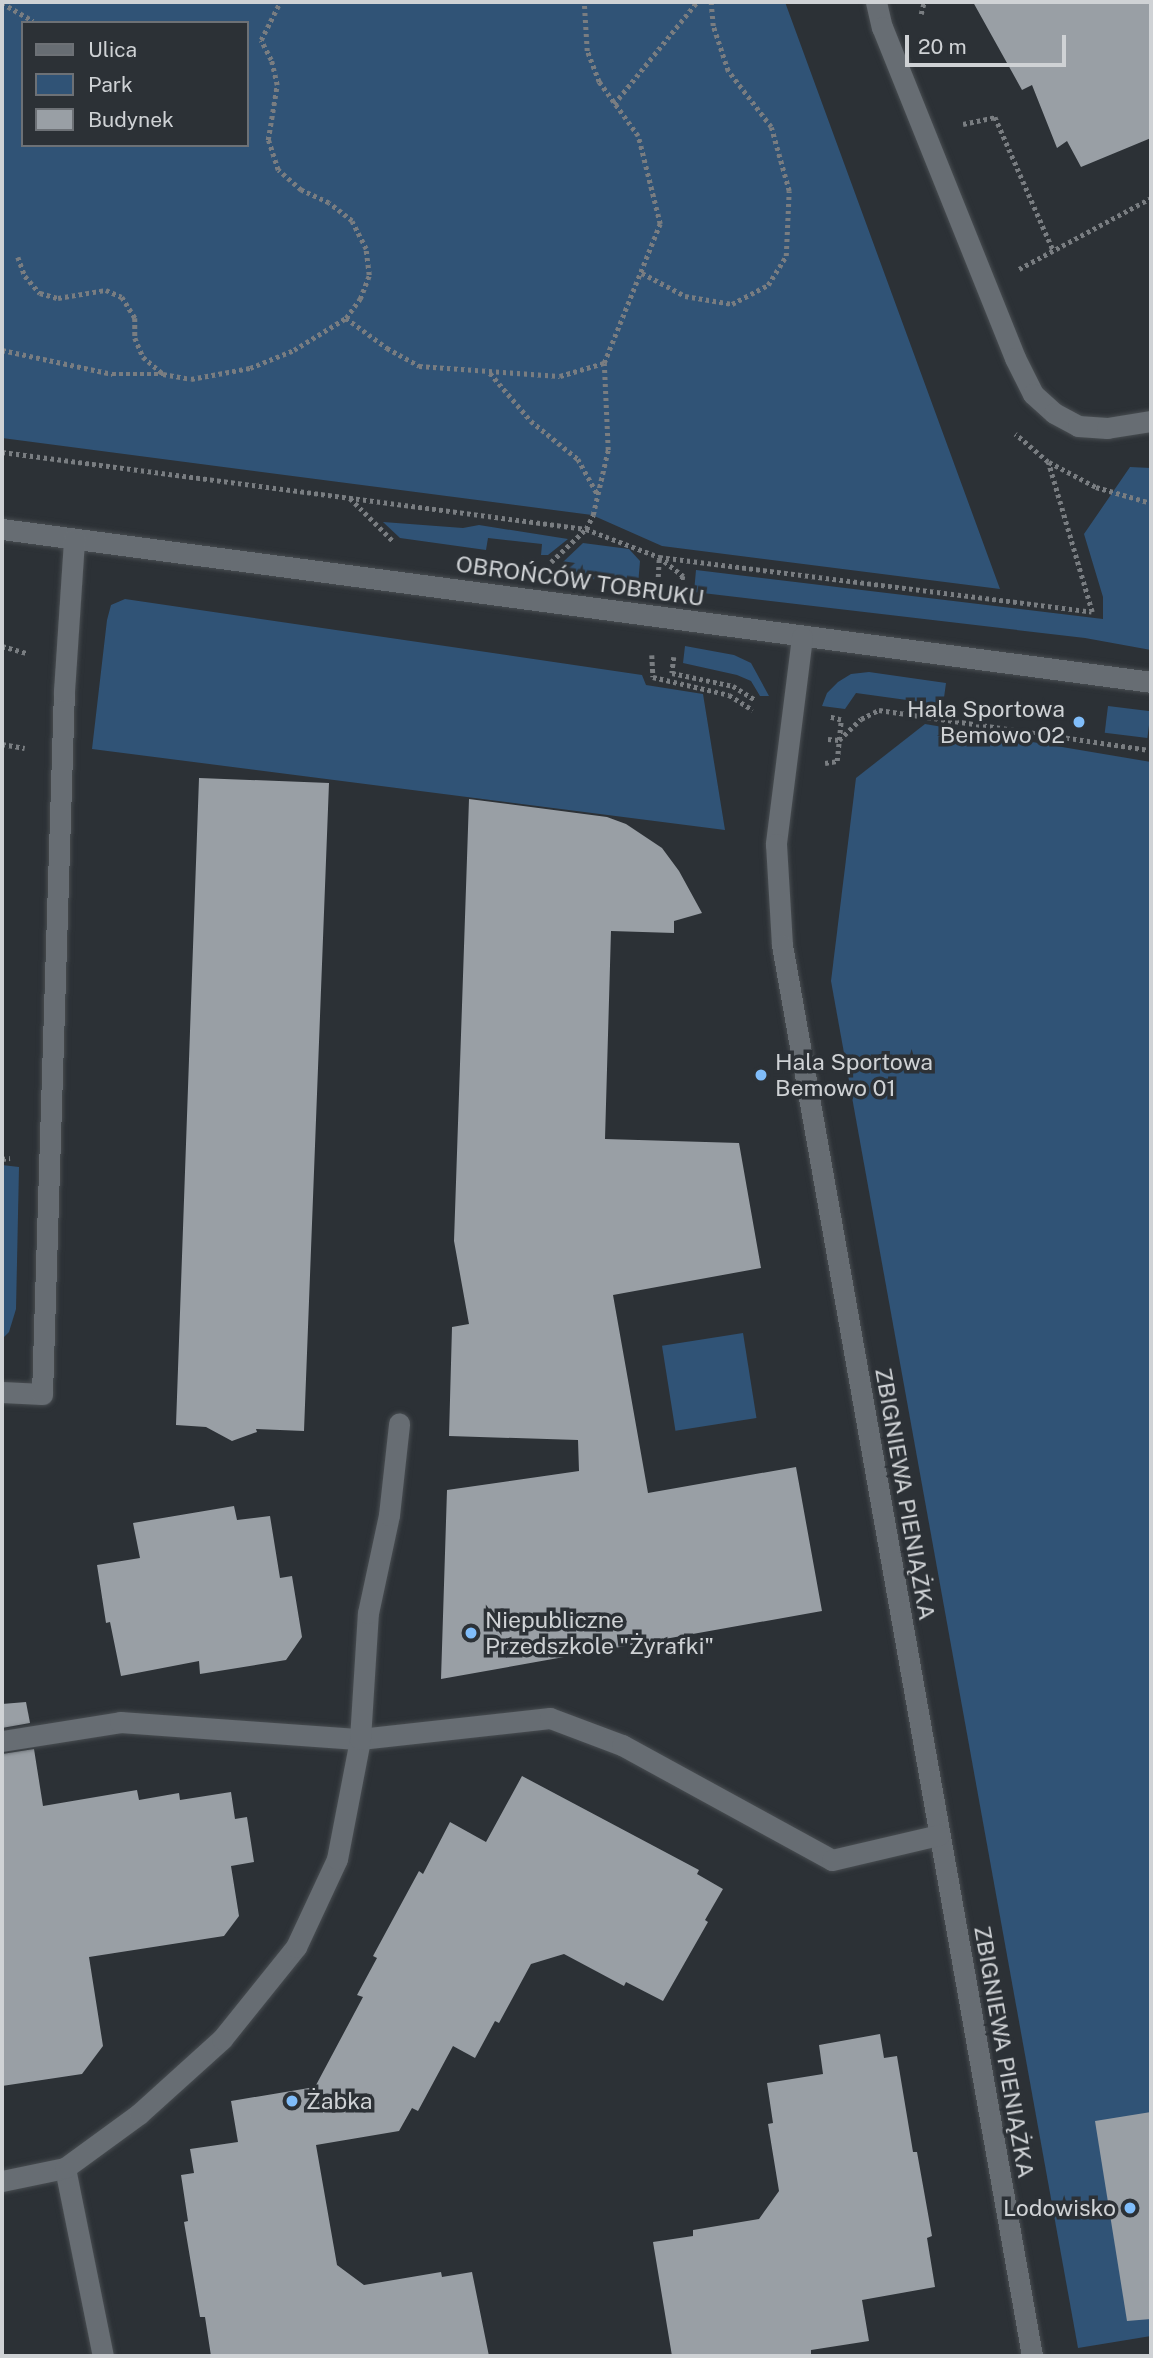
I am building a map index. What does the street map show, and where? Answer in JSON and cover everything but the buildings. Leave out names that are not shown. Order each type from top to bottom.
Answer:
[{"type":"street","points":[[876,2],[882,27],[1014,358],[1033,394],[1054,413],[1078,426],[1107,428],[1151,421]]},
{"type":"street","name":"OBROŃCÓW TOBRUKU","points":[[2,529],[802,638],[1151,682]]},
{"type":"street","points":[[2,1392],[42,1394],[63,704],[74,539]]},
{"type":"street","name":"ZBIGNIEWA PIENIĄŻKA","points":[[802,638],[776,844],[782,945],[1032,2356]]},
{"type":"street","points":[[2,2181],[65,2168],[139,2114],[222,2039],[296,1947],[337,1859],[360,1739],[368,1614],[389,1515],[399,1424]]},
{"type":"street","points":[[2,1741],[120,1722],[360,1739],[550,1718],[622,1745],[832,1860],[939,1835]]},
{"type":"street","points":[[65,2168],[103,2356]]},
{"type":"path","points":[[2,2],[33,21]]},
{"type":"path","points":[[2,350],[112,374],[163,374],[191,379],[250,368],[294,350],[346,318],[359,299],[369,275],[366,249],[352,222],[329,203],[301,191],[278,170],[268,140],[277,85],[271,60],[261,40],[280,2]]},
{"type":"path","points":[[545,567],[586,529],[608,450],[604,363],[660,224],[638,136],[598,82],[587,51],[584,2]]},
{"type":"path","points":[[614,104],[697,2]]},
{"type":"path","points":[[642,273],[685,296],[732,304],[768,285],[786,256],[789,191],[771,127],[728,71],[713,26],[711,2]]},
{"type":"path","points":[[925,2],[920,12],[925,24]]},
{"type":"path","points":[[958,112],[963,124],[995,117],[1053,250]]},
{"type":"path","points":[[987,286],[1151,198]]},
{"type":"path","points":[[18,257],[26,276],[40,293],[58,298],[106,290],[122,297],[135,318],[135,338],[143,357],[163,374]]},
{"type":"path","points":[[346,318],[387,348],[419,366],[560,376],[604,363]]},
{"type":"path","points":[[489,373],[531,421],[578,459],[597,494]]},
{"type":"path","points":[[1012,430],[1019,440],[1048,462],[1096,487],[1151,503]]},
{"type":"path","points":[[2,452],[586,529],[659,557],[1092,612],[1048,462]]},
{"type":"path","points":[[350,498],[399,546]]},
{"type":"path","points":[[659,557],[650,668],[653,677],[729,695],[755,711],[754,733],[839,740],[861,719],[879,710],[1151,750]]},
{"type":"path","points":[[2,744],[27,749]]},
{"type":"green space","points":[[2,2],[785,2],[1000,589],[662,546],[592,515],[2,438]]},
{"type":"green space","points":[[1130,467],[1151,468],[1151,650],[1085,638],[694,592],[696,570],[1103,619],[1103,597],[1084,534]]},
{"type":"green space","points":[[383,522],[463,528],[479,525],[568,539],[548,555],[541,555],[542,544],[488,538],[486,550],[400,538]]},
{"type":"green space","points":[[583,543],[629,549],[640,561],[638,585],[562,575],[563,562]]},
{"type":"green space","points":[[125,599],[642,675],[646,685],[703,694],[725,830],[92,749],[107,620],[111,605]]},
{"type":"green space","points":[[685,646],[734,655],[751,663],[769,696],[760,696],[751,681],[737,675],[683,663]]},
{"type":"green space","points":[[869,672],[946,683],[943,705],[856,693],[845,709],[822,706],[827,693],[838,682],[851,674]]},
{"type":"green space","points":[[1108,706],[1151,711],[1147,738],[1105,733]]},
{"type":"green space","points":[[925,724],[1151,762],[1151,2336],[1078,2348],[831,981],[856,778]]},
{"type":"green space","points":[[2,1165],[19,1167],[16,1309],[9,1332],[2,1339]]},
{"type":"green space","points":[[743,1333],[756,1418],[675,1431],[662,1346]]},
{"type":"place","name":"Hala Sportowa Bemowo 02","points":[[1079,722]]},
{"type":"place","name":"Hala Sportowa Bemowo 01","points":[[761,1075]]},
{"type":"place","name":"Niepubliczne Przedszkole \"Żyrafki\"","points":[[471,1633]]},
{"type":"place","name":"Żabka","points":[[292,2101]]},
{"type":"place","name":"Lodowisko","points":[[1130,2208]]}]
